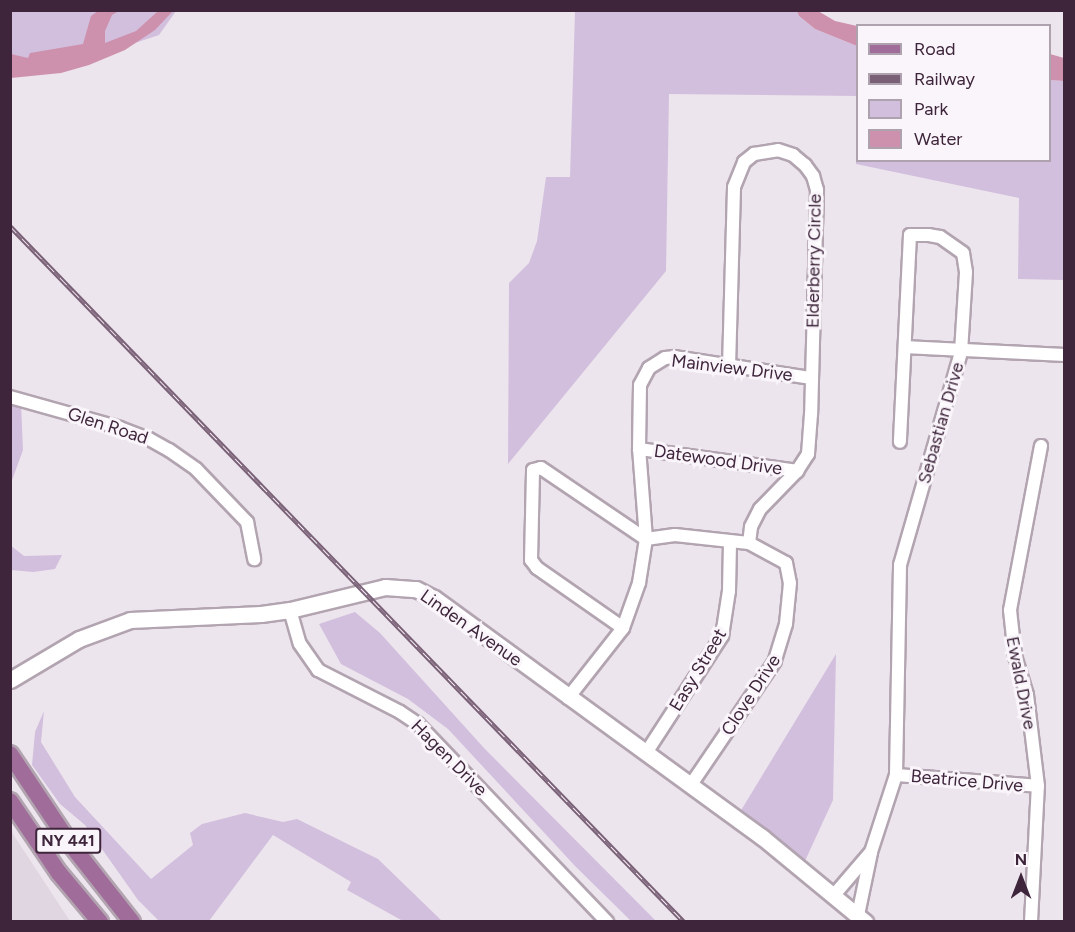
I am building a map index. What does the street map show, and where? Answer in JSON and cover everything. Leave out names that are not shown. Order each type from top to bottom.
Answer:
[{"type":"main road","name":"NY 441","points":[[10,754],[69,842],[132,921]]},
{"type":"main road","name":"NY 441","points":[[10,801],[59,873],[100,921]]},
{"type":"street","name":"Elderberry Circle","points":[[729,367],[734,187],[744,162],[753,154],[778,150],[793,155],[805,165],[813,176],[817,190],[808,454],[796,471],[760,509],[751,527],[749,543]]},
{"type":"street","name":"Sebastian Drive","points":[[862,918],[871,852],[896,775],[900,565],[961,352],[966,272],[963,253],[940,237],[929,235],[910,235],[900,442]]},
{"type":"street","points":[[905,347],[961,352],[1065,355]]},
{"type":"street","name":"Mainview Drive","points":[[646,539],[639,449],[640,385],[649,368],[657,362],[675,357],[810,378]]},
{"type":"street","name":"Glen Road","points":[[10,396],[120,428],[149,439],[169,450],[195,469],[247,522],[255,558]]},
{"type":"street","name":"Ewald Drive","points":[[1031,921],[1038,786],[1027,695],[1015,656],[1011,610],[1041,446]]},
{"type":"street","name":"Datewood Drive","points":[[639,449],[796,471]]},
{"type":"street","points":[[568,698],[624,628],[639,583],[646,539],[541,468],[533,470],[531,560],[537,568],[624,628]]},
{"type":"street","name":"Clove Drive","points":[[646,539],[675,535],[730,543],[749,543],[786,563],[790,583],[789,605],[781,649],[690,786]]},
{"type":"street","name":"Easy Street","points":[[646,753],[722,636],[729,591],[730,543]]},
{"type":"street","name":"Linden Avenue","points":[[10,680],[79,639],[130,620],[155,617],[247,616],[290,610],[376,589],[403,586],[422,591],[778,850],[862,918]]},
{"type":"street","name":"Hagen Drive","points":[[290,610],[300,644],[318,670],[400,712],[418,724],[607,921]]},
{"type":"street","name":"Beatrice Drive","points":[[896,775],[1038,786]]},
{"type":"street","name":"Sebastian Drive","points":[[834,895],[871,852]]},
{"type":"shaded area","points":[[11,831],[70,921],[11,921]]},
{"type":"green space","points":[[11,11],[176,11],[159,35],[81,61],[11,76]]},
{"type":"green space","points":[[575,11],[797,11],[799,16],[815,29],[856,46],[856,96],[669,94],[666,271],[508,464],[509,283],[529,263],[537,241],[546,177],[570,177]]},
{"type":"green space","points":[[1051,80],[1064,81],[1064,280],[1018,279],[1019,198],[856,164],[856,162],[1051,162]]},
{"type":"green space","points":[[11,400],[21,403],[23,450],[11,483]]},
{"type":"green space","points":[[10,545],[24,556],[62,555],[55,569],[33,572],[11,570]]},
{"type":"green space","points":[[355,612],[380,633],[484,748],[656,921],[631,921],[576,867],[448,729],[408,699],[341,664],[319,624]]},
{"type":"green space","points":[[836,654],[833,800],[805,861],[740,812]]},
{"type":"green space","points":[[44,711],[41,742],[75,797],[151,879],[193,845],[190,833],[202,824],[245,813],[283,822],[297,819],[378,859],[442,921],[403,921],[347,890],[351,882],[273,835],[209,921],[159,921],[138,900],[85,825],[60,804],[32,765],[35,732]]},
{"type":"water","points":[[98,11],[119,11],[112,15],[105,31],[105,43],[136,31],[157,12],[146,11],[173,11],[155,30],[125,50],[89,65],[61,73],[11,78],[11,54],[28,58],[30,53],[83,44],[91,16]]},
{"type":"water","points":[[797,11],[818,11],[835,21],[856,26],[856,46],[815,29],[799,16]]},
{"type":"water","points":[[1051,54],[1064,58],[1064,81],[1051,80]]},
{"type":"railway","points":[[10,226],[684,922]]}]
